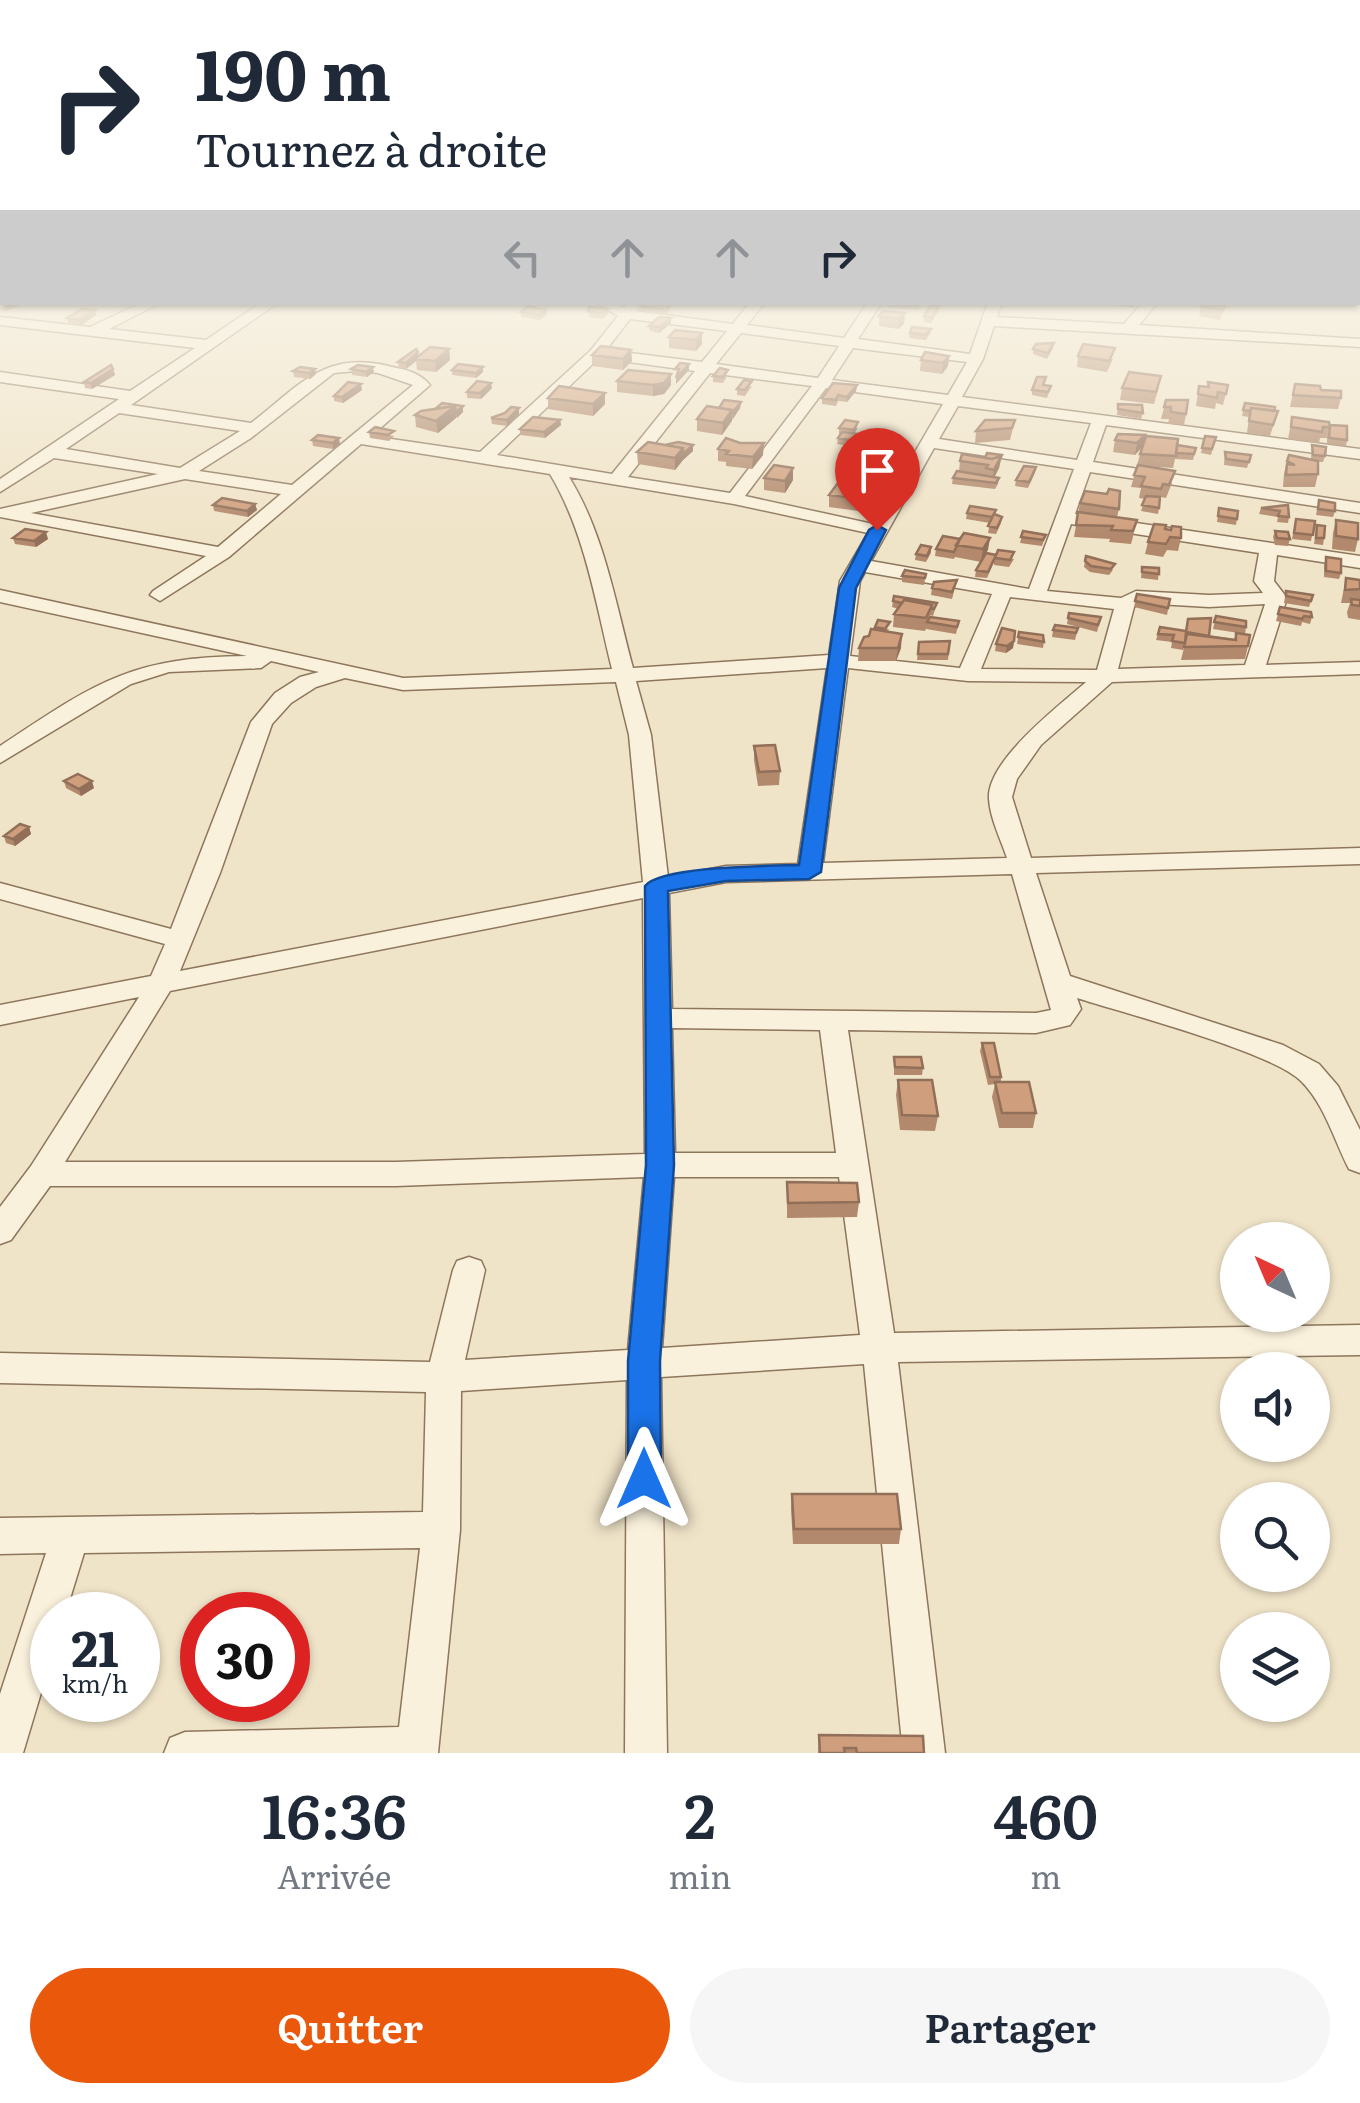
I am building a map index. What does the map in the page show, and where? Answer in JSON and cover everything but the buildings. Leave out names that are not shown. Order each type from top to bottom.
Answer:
[{"type":"street","points":[[0,487],[170,371]]},
{"type":"street","points":[[2,513],[182,474],[254,428],[328,371]]},
{"type":"street","points":[[160,595],[222,552],[422,385],[414,377],[389,371]]},
{"type":"street","points":[[484,458],[577,371]]},
{"type":"street","points":[[618,478],[701,371]]},
{"type":"street","points":[[732,371],[1360,454]]},
{"type":"street","points":[[734,499],[829,371]]},
{"type":"street","points":[[809,872],[848,588],[969,371]]},
{"type":"street","points":[[0,377],[131,396]]},
{"type":"street","points":[[117,408],[254,428]]},
{"type":"street","points":[[1036,596],[1100,420]]},
{"type":"street","points":[[359,438],[618,478],[877,530]]},
{"type":"street","points":[[928,442],[1360,508]]},
{"type":"street","points":[[52,452],[295,492]]},
{"type":"street","points":[[556,470],[572,496],[594,558],[644,758],[656,886],[660,1165],[644,1361],[646,1753]]},
{"type":"street","points":[[2,513],[222,552]]},
{"type":"street","points":[[1064,518],[1360,562]]},
{"type":"street","points":[[1268,548],[1264,581],[1277,598]]},
{"type":"street","points":[[860,565],[1036,596],[1125,604],[1136,597],[1277,598]]},
{"type":"street","points":[[968,675],[1003,590]]},
{"type":"street","points":[[0,596],[344,672],[425,685],[840,661],[968,675],[1106,676],[1360,668]]},
{"type":"street","points":[[1254,670],[1277,598]]},
{"type":"street","points":[[657,1018],[1036,1023],[1060,1018],[1066,1008],[1059,982],[1000,797],[1005,780],[1033,740],[1106,676],[1125,604]]},
{"type":"street","points":[[0,756],[91,696],[136,674],[190,664],[302,661]]},
{"type":"street","points":[[0,1231],[42,1174],[161,984],[208,873],[262,722],[282,698],[308,682],[344,672]]},
{"type":"street","points":[[0,1016],[726,874],[1360,856]]},
{"type":"street","points":[[0,890],[178,939]]},
{"type":"street","points":[[1059,982],[1273,1052],[1309,1071],[1328,1094],[1360,1160]]},
{"type":"street","points":[[832,1019],[879,1348],[924,1753]]},
{"type":"street","points":[[42,1174],[396,1174],[660,1165],[852,1165]]},
{"type":"street","points":[[186,1753],[417,1750],[441,1530],[444,1377],[468,1270]]},
{"type":"street","points":[[0,1368],[444,1377],[879,1348],[1360,1340]]},
{"type":"street","points":[[0,1536],[441,1530]]},
{"type":"street","points":[[2,1753],[71,1534]]},
{"type":"route","points":[[644,1479],[644,1361],[660,1165],[656,886],[726,874],[809,872],[848,588],[877,530]]}]
